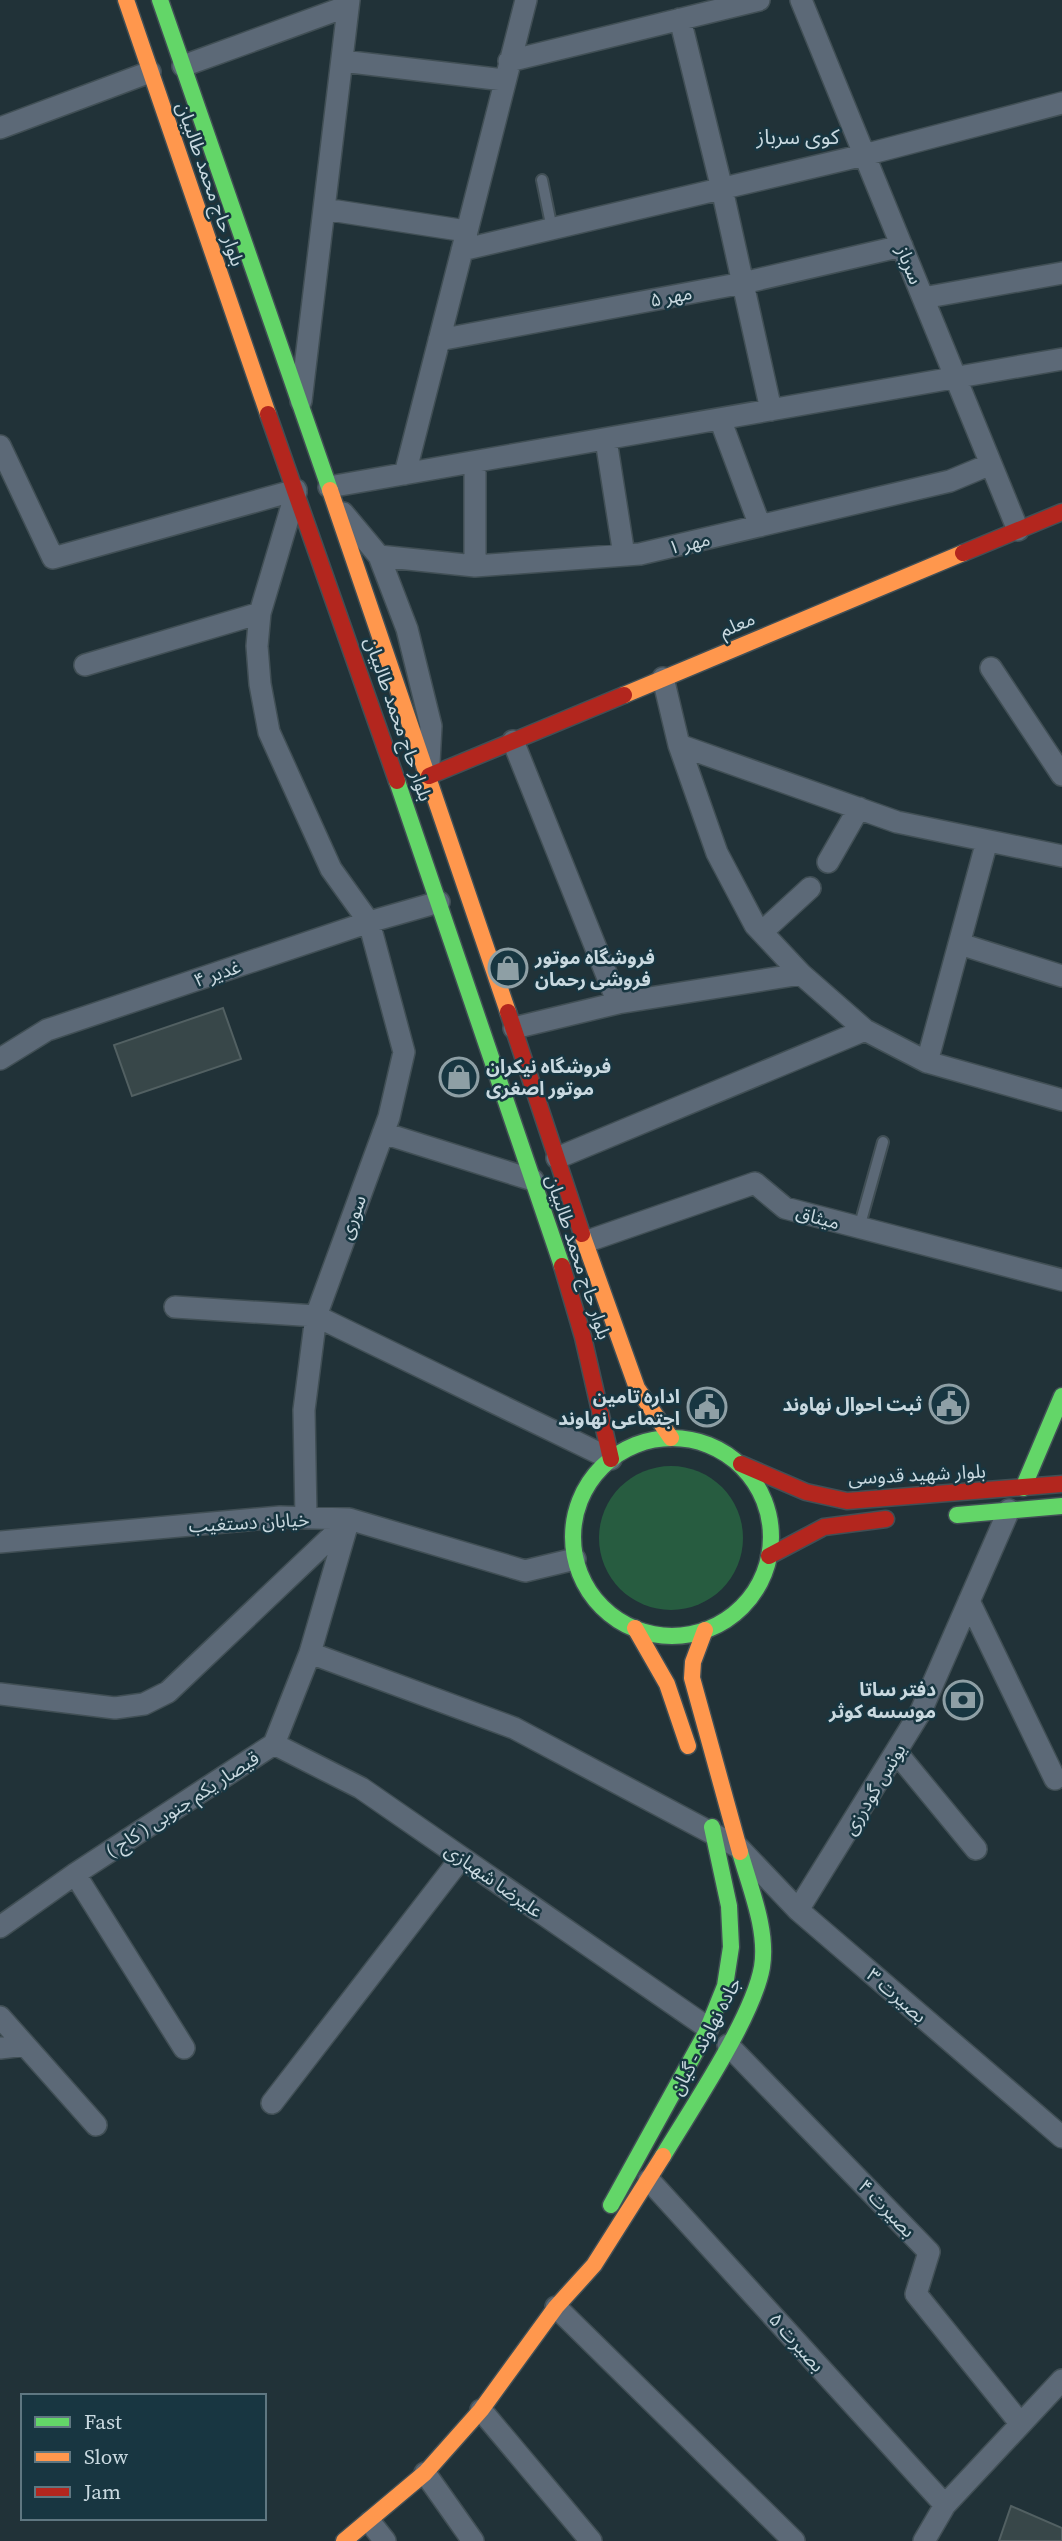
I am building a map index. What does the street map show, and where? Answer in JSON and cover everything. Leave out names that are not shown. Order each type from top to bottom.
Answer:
[{"type":"main road","name":"بلوار حاج محمد طالبیان","points":[[126,0],[439,902],[577,1310],[600,1398],[611,1459]]},
{"type":"main road","name":"بلوار حاج محمد طالبیان","points":[[160,0],[429,776],[585,1242],[637,1388],[671,1438]]},
{"type":"main road","name":"معلم","points":[[429,776],[1062,512]]},
{"type":"main road","points":[[1023,1488],[1062,1396]]},
{"type":"main road","points":[[671,1438],[695,1441],[718,1450],[738,1463],[759,1490],[770,1522],[769,1556],[760,1582],[744,1605],[722,1622],[705,1630],[669,1636],[635,1628],[619,1621],[599,1605],[584,1583],[575,1559],[572,1531],[578,1503],[591,1479],[611,1459],[629,1447],[671,1438]]},
{"type":"main road","name":"بلوار شهید قدوسی","points":[[738,1463],[806,1492],[847,1501],[1062,1484]]},
{"type":"main road","points":[[935,1516],[1062,1506]]},
{"type":"main road","points":[[769,1556],[798,1536],[825,1525],[908,1518]]},
{"type":"main road","points":[[635,1628],[657,1658],[667,1679],[693,1762]]},
{"type":"main road","name":"جاده نهاوند - گیان","points":[[344,2541],[370,2522],[425,2473],[481,2410],[556,2307],[594,2265],[649,2180],[728,2045],[754,1993],[762,1966],[760,1924],[692,1678],[695,1654],[705,1630]]},
{"type":"main road","name":"جاده نهاوند - گیان","points":[[556,2307],[708,2028],[725,1988],[729,1961],[729,1922],[716,1838],[708,1813]]},
{"type":"street","points":[[405,474],[526,0]]},
{"type":"street","points":[[342,61],[507,71],[680,19],[759,0]]},
{"type":"street","name":"سرباز","points":[[802,0],[1018,530]]},
{"type":"street","points":[[183,66],[349,3],[300,406]]},
{"type":"street","points":[[680,19],[722,188],[771,410]]},
{"type":"street","points":[[0,128],[150,72]]},
{"type":"street","points":[[324,209],[464,241],[552,229],[864,155],[1062,103]]},
{"type":"street","name":"مهر ۵","points":[[439,340],[743,283],[902,246]]},
{"type":"street","points":[[923,298],[1062,273]]},
{"type":"street","points":[[429,776],[431,726],[407,629],[379,556],[331,495],[405,474],[1062,359]]},
{"type":"street","points":[[720,419],[760,526]]},
{"type":"street","points":[[606,440],[624,555]]},
{"type":"street","points":[[0,446],[53,558],[296,490]]},
{"type":"street","points":[[475,462],[475,566]]},
{"type":"street","name":"مهر ۱","points":[[379,556],[475,566],[624,555],[950,481],[991,464]]},
{"type":"street","points":[[296,490],[260,613],[257,646],[260,684],[269,732],[331,870],[369,922]]},
{"type":"street","points":[[85,665],[260,613]]},
{"type":"street","points":[[991,668],[1062,775]]},
{"type":"street","points":[[663,678],[679,745],[717,853],[762,932],[801,974],[865,1030],[927,1062],[1062,1100]]},
{"type":"street","points":[[513,741],[618,1003]]},
{"type":"street","points":[[679,745],[897,822],[1062,856]]},
{"type":"street","points":[[828,862],[859,808]]},
{"type":"street","points":[[927,1062],[987,841]]},
{"type":"street","points":[[762,932],[810,888]]},
{"type":"street","name":"غدیر ۴","points":[[0,1059],[47,1031],[369,922],[439,902]]},
{"type":"street","name":"سوری","points":[[306,1518],[304,1410],[316,1315],[383,1133],[404,1052],[369,922]]},
{"type":"street","points":[[961,944],[1062,976]]},
{"type":"street","points":[[513,1028],[618,1003],[801,974]]},
{"type":"street","points":[[558,1158],[865,1030]]},
{"type":"street","points":[[383,1133],[533,1180]]},
{"type":"street","name":"میثاق","points":[[585,1242],[755,1183],[785,1208],[1062,1280]]},
{"type":"street","points":[[175,1307],[316,1315],[611,1459]]},
{"type":"street","name":"یونس گودرزی","points":[[798,1910],[921,1711],[1009,1510]]},
{"type":"street","name":"خیابان دستغیب","points":[[0,1542],[280,1517],[349,1520],[524,1571],[575,1559]]},
{"type":"street","points":[[0,1694],[115,1708],[144,1704],[168,1692],[349,1520]]},
{"type":"street","name":"قیصار یکم جنوبی ( کاج )","points":[[0,1927],[75,1874],[274,1744],[310,1653],[349,1520]]},
{"type":"street","points":[[969,1601],[1055,1779]]},
{"type":"street","points":[[310,1653],[514,1728],[716,1838],[738,1847]]},
{"type":"street","name":"علیرضا شهبازی","points":[[274,1744],[361,1788],[708,2028]]},
{"type":"street","points":[[896,1752],[976,1849]]},
{"type":"street","name":"بصیرت ۳","points":[[738,1847],[798,1910],[1062,2137]]},
{"type":"street","points":[[272,2104],[461,1858]]},
{"type":"street","points":[[75,1874],[184,2048]]},
{"type":"street","points":[[0,2017],[96,2124]]},
{"type":"street","points":[[0,2048],[25,2045]]},
{"type":"street","name":"بصیرت ۴","points":[[728,2045],[929,2252],[916,2294],[1020,2423]]},
{"type":"street","name":"بصیرت ۵","points":[[649,2180],[945,2505]]},
{"type":"street","points":[[556,2307],[794,2541]]},
{"type":"street","points":[[924,2541],[945,2505],[1062,2380]]},
{"type":"street","points":[[481,2410],[591,2541]]},
{"type":"street","points":[[425,2473],[472,2541]]},
{"type":"street","points":[[370,2522],[385,2541]]},
{"type":"lane","points":[[542,180],[552,229]]},
{"type":"lane","points":[[859,1228],[883,1142]]},
{"type":"green space","points":[[671,1466],[699,1471],[722,1487],[738,1510],[743,1538],[738,1566],[722,1589],[699,1605],[671,1610],[643,1605],[620,1589],[604,1566],[599,1538],[604,1510],[620,1487],[643,1471]]},
{"type":"building","points":[[223,1008],[241,1059],[132,1096],[114,1045]]},
{"type":"building","points":[[1011,2506],[1062,2528],[1062,2541],[999,2541]]},
{"type":"traffic: fast","points":[[160,0],[330,490]]},
{"type":"traffic: fast","points":[[397,781],[562,1266]]},
{"type":"traffic: fast","points":[[1023,1488],[1062,1396]]},
{"type":"traffic: fast","points":[[672,1438],[710,1446],[742,1467],[763,1499],[771,1537],[763,1575],[742,1607],[710,1628],[672,1636],[634,1628],[602,1607],[581,1575],[573,1537],[581,1499],[602,1467],[634,1446],[672,1438]]},
{"type":"traffic: fast","points":[[957,1515],[1062,1506]]},
{"type":"traffic: fast","points":[[611,2205],[706,2033],[725,1986],[731,1947],[729,1906],[712,1827]]},
{"type":"traffic: fast","points":[[663,2156],[734,2037],[747,2011],[762,1967],[760,1924],[740,1852]]},
{"type":"traffic: slow","points":[[126,0],[268,414]]},
{"type":"traffic: slow","points":[[330,490],[508,1012]]},
{"type":"traffic: slow","points":[[624,695],[963,553]]},
{"type":"traffic: slow","points":[[582,1234],[637,1388],[671,1438]]},
{"type":"traffic: slow","points":[[635,1628],[667,1684],[688,1746]]},
{"type":"traffic: slow","points":[[705,1630],[693,1662],[692,1678],[740,1852]]},
{"type":"traffic: slow","points":[[344,2541],[425,2473],[481,2410],[556,2307],[594,2265],[663,2156]]},
{"type":"traffic: jam","points":[[268,414],[397,781]]},
{"type":"traffic: jam","points":[[963,553],[1062,512]]},
{"type":"traffic: jam","points":[[429,776],[624,695]]},
{"type":"traffic: jam","points":[[508,1012],[582,1234]]},
{"type":"traffic: jam","points":[[562,1266],[583,1337],[611,1459]]},
{"type":"traffic: jam","points":[[741,1464],[806,1492],[847,1501],[1062,1484]]},
{"type":"traffic: jam","points":[[769,1556],[824,1527],[886,1519]]},
{"type":"place","name":"فروشگاه موتور فروشی رحمان","points":[[508,968]]},
{"type":"place","name":"فروشگاه نیکران موتور اصغری","points":[[459,1077]]},
{"type":"place","name":"ثبت احوال نهاوند","points":[[949,1404]]},
{"type":"place","name":"اداره تامین اجتماعی نهاوند","points":[[707,1407]]},
{"type":"place","name":"دفتر ساتا موسسه کوثر","points":[[963,1700]]},
{"type":"district","name":"کوی سرباز","points":[[798,137]]}]
